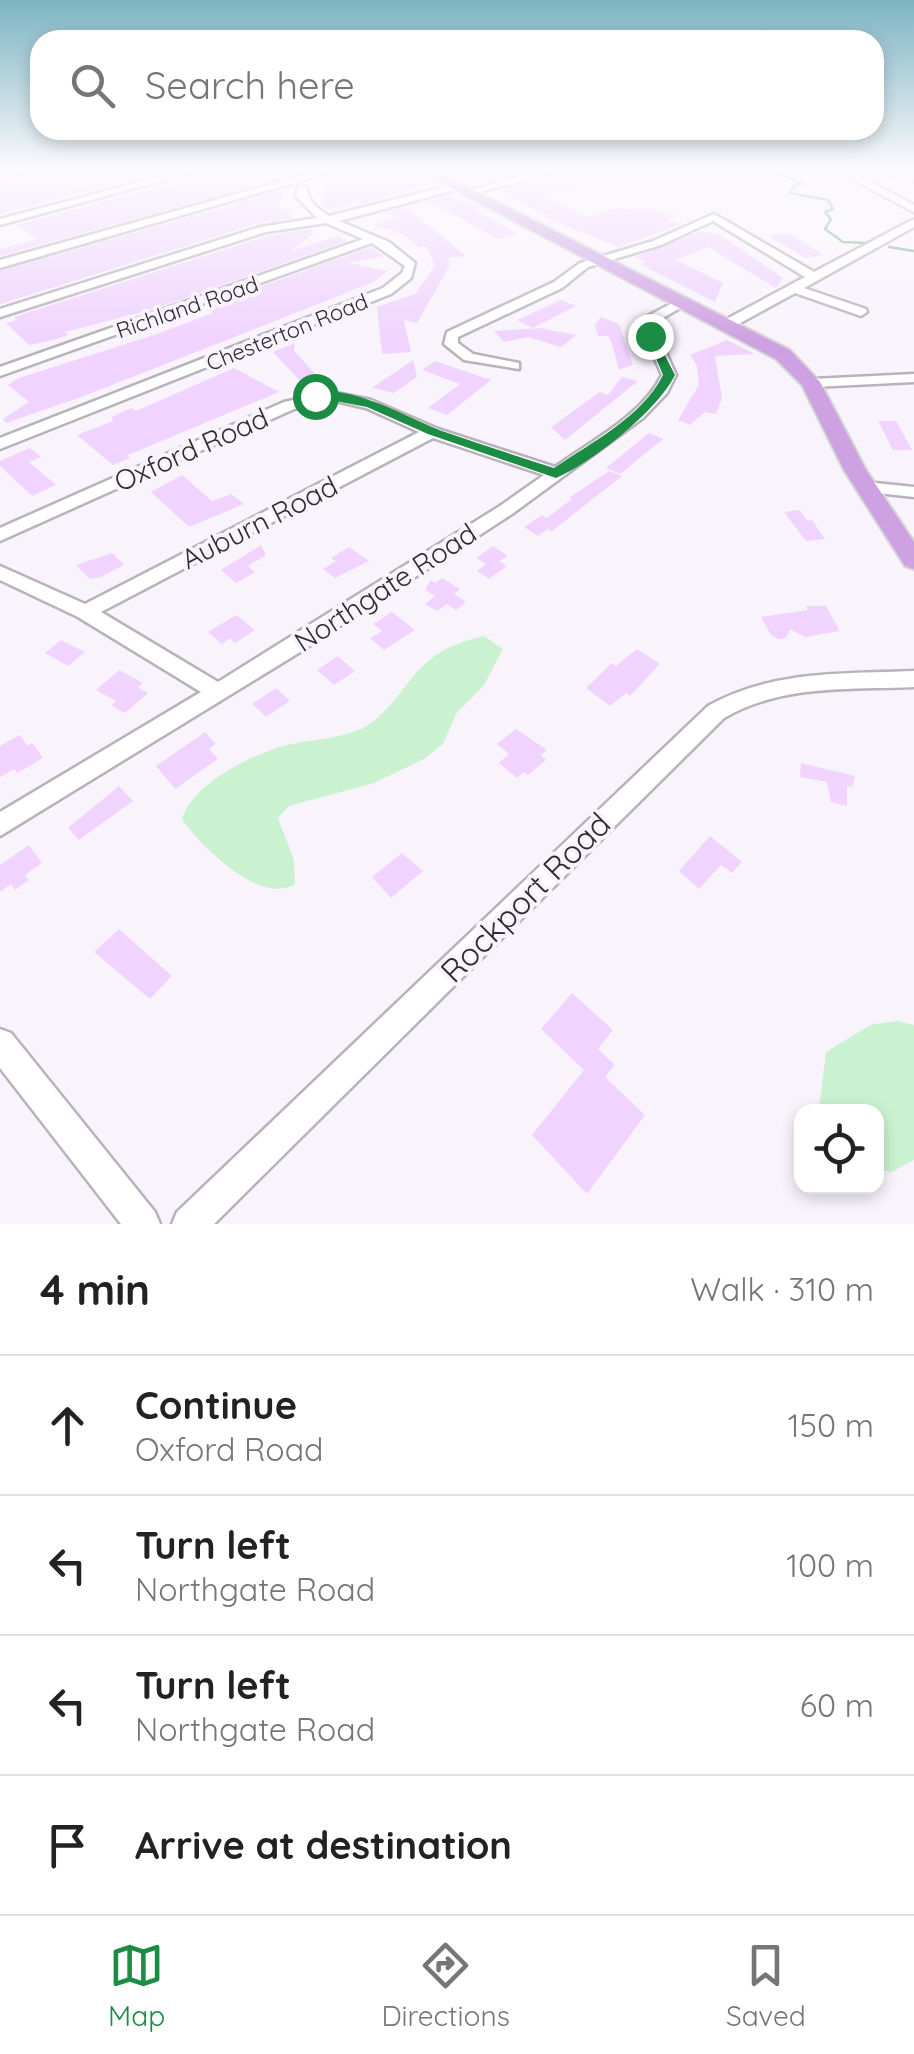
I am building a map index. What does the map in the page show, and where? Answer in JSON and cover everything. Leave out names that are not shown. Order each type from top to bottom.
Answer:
[{"type":"main road","points":[[536,227],[786,355],[810,379],[865,487],[914,560]]},
{"type":"street","points":[[0,264],[132,227]]},
{"type":"street","points":[[0,313],[276,227]]},
{"type":"street","name":"Chesterton Road","points":[[0,444],[387,291],[407,275],[411,265],[399,250],[347,227]]},
{"type":"street","points":[[514,366],[462,355],[453,348],[452,335],[558,285],[578,268],[694,227]]},
{"type":"street","points":[[729,227],[815,278]]},
{"type":"street","points":[[728,324],[907,227]]},
{"type":"street","name":"Richland Road","points":[[0,372],[373,239]]},
{"type":"street","points":[[796,288],[860,312]]},
{"type":"street","name":"Northgate Road","points":[[0,825],[506,510],[638,416],[662,390],[669,375],[648,328],[654,319],[682,303]]},
{"type":"street","points":[[810,379],[914,378]]},
{"type":"street","name":"Oxford Road","points":[[0,535],[308,398],[334,396],[371,405],[432,432],[556,474]]},
{"type":"street","name":"Auburn Road","points":[[85,612],[432,432]]},
{"type":"street","points":[[865,487],[914,492]]},
{"type":"street","points":[[0,572],[85,612],[218,692]]},
{"type":"street","name":"Rockport Road","points":[[188,1224],[721,708],[738,699],[785,688],[914,679]]},
{"type":"street","points":[[0,1044],[144,1224]]},
{"type":"green space","points":[[484,636],[503,649],[484,685],[456,714],[443,744],[424,759],[374,783],[289,806],[278,818],[294,860],[295,884],[281,889],[249,880],[202,844],[182,819],[198,793],[225,772],[287,745],[347,734],[367,726],[428,661],[454,645]]},
{"type":"green space","points":[[897,1021],[914,1025],[914,1160],[892,1172],[884,1171],[884,1104],[820,1104],[826,1052],[870,1025]]},
{"type":"building","points":[[19,227],[104,227],[0,256],[0,249],[38,239]]},
{"type":"building","points":[[154,227],[246,227],[0,304],[0,271]]},
{"type":"building","points":[[380,227],[431,227],[466,256],[448,258],[450,265],[417,323],[404,320],[411,352],[382,354],[377,307],[415,294],[435,266],[426,246],[420,248],[403,234]]},
{"type":"building","points":[[476,227],[505,227],[517,234],[498,239]]},
{"type":"building","points":[[569,227],[673,227],[619,247]]},
{"type":"building","points":[[311,229],[315,232],[291,251],[338,236],[347,241],[154,309],[65,332],[69,335],[53,340],[29,345],[6,323],[17,320],[14,317],[267,236]]},
{"type":"building","points":[[701,231],[720,235],[783,278],[776,288],[708,247],[676,260],[723,283],[715,302],[640,264],[646,262],[635,257]]},
{"type":"building","points":[[788,233],[824,255],[805,258],[769,236]]},
{"type":"building","points":[[371,247],[384,256],[349,263],[387,271],[374,282],[84,396],[6,423],[3,419],[29,402],[8,385],[19,378],[154,335],[212,313],[209,305]]},
{"type":"building","points":[[561,300],[576,306],[533,328],[517,320]]},
{"type":"building","points":[[601,317],[619,324],[633,365],[619,370],[608,336],[598,336],[595,325]]},
{"type":"building","points":[[540,328],[576,335],[561,347],[528,337],[504,342],[494,331]]},
{"type":"building","points":[[727,340],[755,354],[715,356],[722,398],[716,414],[705,412],[690,425],[678,420],[699,385],[697,366],[690,355]]},
{"type":"building","points":[[295,343],[294,351],[318,377],[301,382],[273,352]]},
{"type":"building","points":[[413,360],[417,377],[394,393],[372,388]]},
{"type":"building","points":[[435,361],[491,380],[447,415],[428,408],[460,384],[422,370]]},
{"type":"building","points":[[234,368],[279,392],[128,455],[130,458],[113,465],[77,435],[113,421],[111,418],[117,414],[132,408],[136,411]]},
{"type":"building","points":[[622,377],[638,381],[565,440],[551,427],[600,392],[608,395]]},
{"type":"building","points":[[878,421],[896,421],[912,450],[893,450]]},
{"type":"building","points":[[649,433],[663,439],[620,474],[606,468]]},
{"type":"building","points":[[30,448],[41,457],[29,462],[56,485],[32,496],[0,466],[0,461]]},
{"type":"building","points":[[609,471],[622,476],[552,531],[548,529],[538,536],[524,527],[542,515],[547,518]]},
{"type":"building","points":[[182,475],[212,501],[231,494],[244,504],[189,527],[151,492]]},
{"type":"building","points":[[800,510],[825,539],[806,541],[784,512]]},
{"type":"building","points":[[261,545],[266,555],[248,566],[255,572],[236,583],[221,570]]},
{"type":"building","points":[[493,546],[508,556],[499,561],[507,566],[489,579],[477,571],[486,564],[476,558]]},
{"type":"building","points":[[349,547],[369,561],[335,578],[323,569],[336,561],[331,558]]},
{"type":"building","points":[[112,553],[124,565],[101,577],[90,579],[76,565]]},
{"type":"building","points":[[442,578],[460,589],[454,594],[466,602],[456,610],[447,604],[437,611],[425,604],[435,596],[425,590],[431,580],[435,583]]},
{"type":"building","points":[[806,606],[826,606],[840,631],[805,637],[790,629],[786,638],[778,639],[771,635],[761,617],[808,610]]},
{"type":"building","points":[[392,612],[415,630],[384,650],[370,638],[382,631],[373,624]]},
{"type":"building","points":[[236,615],[255,630],[235,643],[230,638],[222,644],[208,632]]},
{"type":"building","points":[[61,640],[85,652],[68,666],[45,653]]},
{"type":"building","points":[[637,649],[660,664],[630,696],[626,693],[610,706],[586,688],[612,663],[616,666]]},
{"type":"building","points":[[338,656],[355,671],[334,685],[317,670]]},
{"type":"building","points":[[119,670],[143,683],[138,687],[148,693],[125,713],[112,706],[116,701],[96,690]]},
{"type":"building","points":[[276,688],[290,701],[266,717],[252,704]]},
{"type":"building","points":[[516,729],[547,750],[541,755],[546,760],[528,775],[524,772],[517,778],[499,763],[509,754],[497,744]]},
{"type":"building","points":[[205,732],[216,744],[209,749],[218,759],[175,789],[156,766]]},
{"type":"building","points":[[20,735],[43,758],[17,773],[14,769],[0,777],[0,746]]},
{"type":"building","points":[[801,763],[855,776],[852,787],[847,786],[847,806],[831,802],[827,782],[800,777]]},
{"type":"building","points":[[119,786],[133,801],[79,840],[68,828]]},
{"type":"building","points":[[710,836],[742,862],[732,873],[721,865],[699,889],[679,871]]},
{"type":"building","points":[[29,845],[42,863],[25,875],[29,880],[15,890],[11,884],[0,892],[0,865]]},
{"type":"building","points":[[402,853],[423,871],[391,898],[372,877]]},
{"type":"building","points":[[119,929],[172,976],[150,999],[94,952]]},
{"type":"building","points":[[572,993],[613,1030],[598,1049],[615,1065],[605,1077],[645,1115],[587,1194],[532,1135],[584,1070],[541,1029]]},
{"type":"waterway","points":[[826,227],[843,242],[867,243]]},
{"type":"waterway","points":[[889,247],[914,251]]},
{"type":"route","points":[[315,396],[334,396],[371,405],[432,432],[556,474],[638,416],[662,390],[669,375],[650,336]]}]
